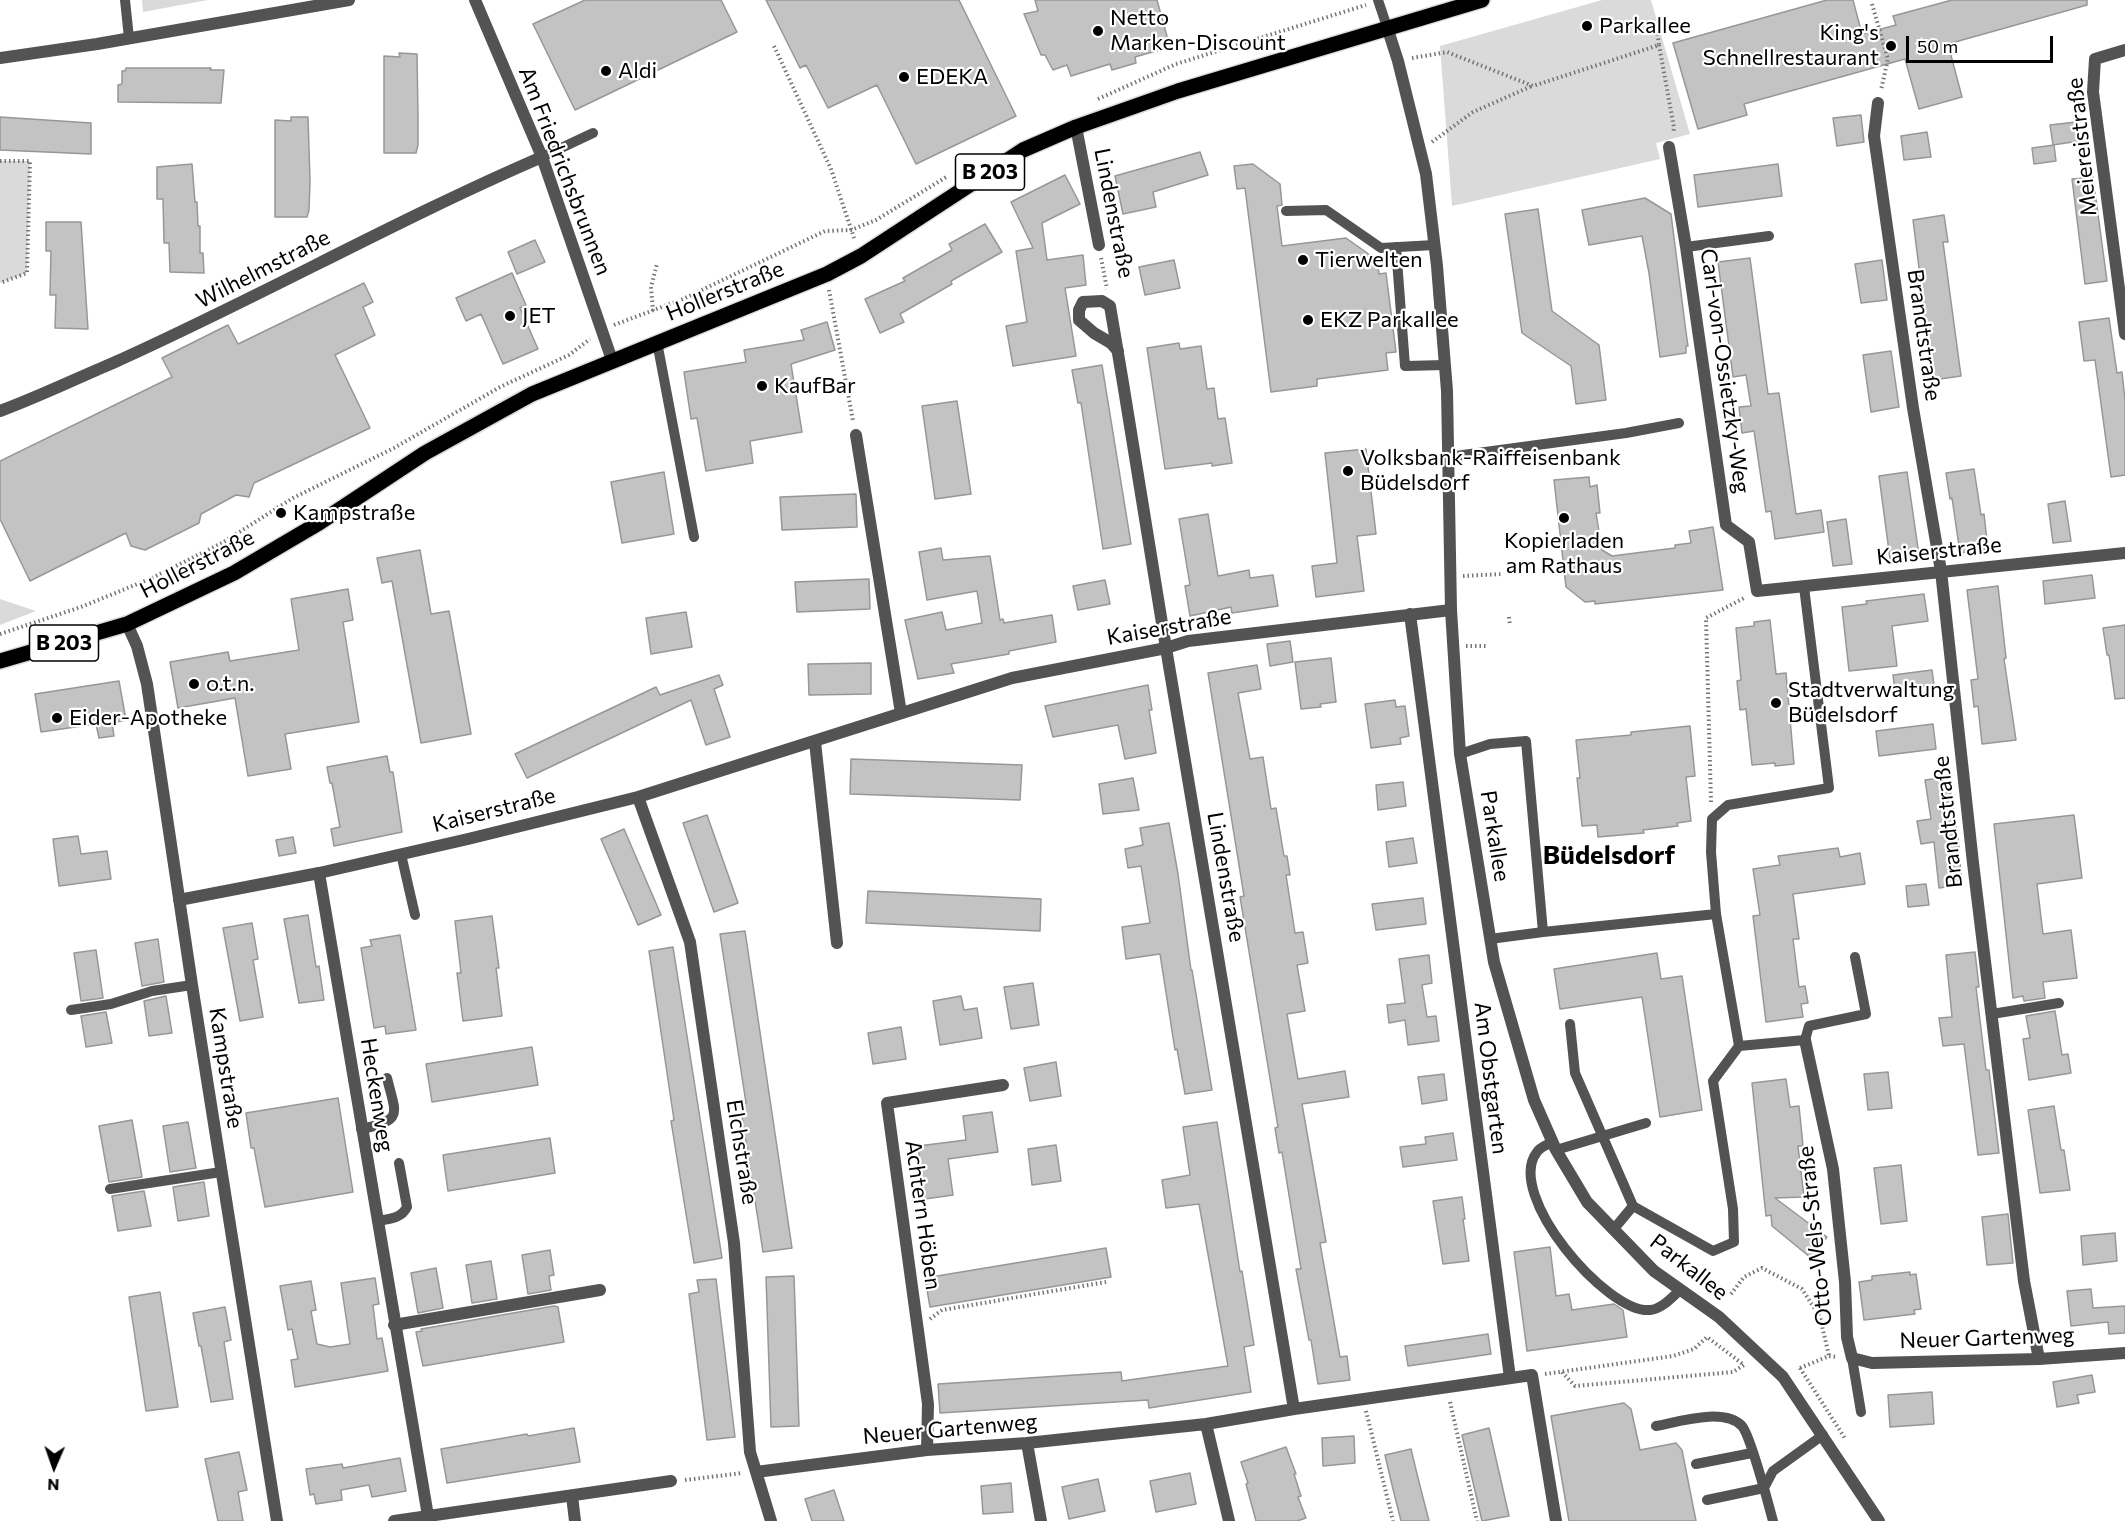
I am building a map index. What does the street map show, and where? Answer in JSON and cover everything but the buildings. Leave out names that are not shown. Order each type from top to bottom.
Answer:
[{"type":"main road","name":"Hollerstraße","points":[[0,661],[127,624],[234,573],[319,523],[425,453],[532,394],[827,274],[861,256],[1023,150],[1076,127],[1178,91],[1482,0]]},
{"type":"street","points":[[0,58],[349,0]]},
{"type":"street","name":"Am Friedrichsbrunnen","points":[[475,0],[542,157],[612,360]]},
{"type":"street","name":"Parkallee","points":[[1387,27],[1398,60],[1426,174],[1434,245],[1445,365],[1451,610],[1460,754],[1494,962],[1534,1100],[1554,1146],[1587,1202],[1654,1271],[1719,1317],[1783,1377],[1879,1521]]},
{"type":"street","name":"Meiereistraße","points":[[2125,50],[2095,59],[2093,92],[2125,334]]},
{"type":"street","name":"Brandtstraße","points":[[1878,103],[1874,136],[1913,408],[1941,571],[2024,1281],[2038,1359]]},
{"type":"street","name":"Lindenstraße","points":[[1076,127],[1099,245]]},
{"type":"street","name":"Carl-von-Ossietzky-Weg","points":[[1669,147],[1686,247],[1726,525],[1749,542],[1757,591]]},
{"type":"street","name":"Wilhelmstraße","points":[[0,411],[194,326],[477,185],[542,157]]},
{"type":"street","name":"Lindenstraße","points":[[1118,351],[1111,343],[1094,333],[1079,320],[1078,310],[1083,302],[1102,301],[1110,306],[1118,351],[1166,648],[1294,1409]]},
{"type":"street","points":[[856,435],[901,713]]},
{"type":"street","name":"Kaiserstraße","points":[[1757,591],[2125,554]]},
{"type":"street","name":"Kaiserstraße","points":[[179,900],[319,873],[638,797],[1012,678],[1166,648],[1188,641],[1451,610]]},
{"type":"street","name":"Am Obstgarten","points":[[1410,614],[1510,1378]]},
{"type":"street","name":"Kampstraße","points":[[127,624],[137,646],[147,684],[277,1521]]},
{"type":"street","points":[[815,742],[837,943]]},
{"type":"street","name":"Elchstraße","points":[[638,797],[690,942],[734,1243],[750,1452],[771,1521]]},
{"type":"street","name":"Heckenweg","points":[[319,873],[428,1516]]},
{"type":"street","name":"Otto-Wels-Straße","points":[[1805,1040],[1833,1169],[1845,1282],[1847,1337],[1852,1358]]},
{"type":"street","name":"Achtern Höben","points":[[927,1450],[928,1404],[887,1103],[1003,1085]]},
{"type":"street","points":[[394,1325],[600,1290]]},
{"type":"street","name":"Neuer Gartenweg","points":[[1852,1358],[1872,1363],[2038,1359],[2125,1353]]},
{"type":"street","points":[[1510,1378],[1532,1375],[1556,1521]]},
{"type":"street","name":"Neuer Gartenweg","points":[[756,1472],[927,1450],[1027,1443],[1206,1424],[1510,1378]]},
{"type":"street","points":[[1206,1424],[1229,1521]]},
{"type":"street","points":[[1027,1443],[1041,1521]]},
{"type":"street","points":[[394,1521],[672,1481]]},
{"type":"street","points":[[572,1496],[575,1521]]},
{"type":"lane","points":[[125,0],[129,38]]},
{"type":"lane","points":[[1378,0],[1387,27]]},
{"type":"lane","points":[[542,157],[593,133]]},
{"type":"lane","points":[[1286,211],[1326,210],[1381,248],[1434,245]]},
{"type":"lane","points":[[1686,247],[1769,236]]},
{"type":"lane","points":[[1396,247],[1405,366],[1445,365]]},
{"type":"lane","points":[[657,342],[694,537]]},
{"type":"lane","points":[[1448,457],[1626,433],[1679,423]]},
{"type":"lane","points":[[1570,1024],[1575,1073],[1633,1206],[1713,1251],[1734,1242],[1732,1209],[1713,1080],[1739,1046],[1716,914],[1711,852],[1712,819],[1728,805],[1829,788],[1804,587]]},
{"type":"lane","points":[[1460,754],[1491,744],[1526,741],[1543,932]]},
{"type":"lane","points":[[401,854],[415,915]]},
{"type":"lane","points":[[1490,939],[1716,914]]},
{"type":"lane","points":[[1739,1046],[1805,1040],[1809,1026],[1866,1014],[1855,957]]},
{"type":"lane","points":[[71,1010],[111,1004],[152,991],[192,985]]},
{"type":"lane","points":[[1992,1014],[2059,1003]]},
{"type":"lane","points":[[361,1129],[382,1125],[394,1116],[387,1078]]},
{"type":"lane","points":[[1646,1123],[1603,1135],[1540,1148],[1533,1158],[1532,1185],[1536,1203],[1546,1223],[1573,1258],[1611,1293],[1643,1310],[1657,1308],[1680,1290]]},
{"type":"lane","points":[[377,1221],[397,1217],[407,1207],[399,1163]]},
{"type":"lane","points":[[110,1190],[221,1172]]},
{"type":"lane","points":[[1613,1230],[1633,1206]]},
{"type":"lane","points":[[1852,1358],[1861,1412]]},
{"type":"lane","points":[[1656,1426],[1706,1417],[1732,1419],[1743,1427],[1773,1521]]},
{"type":"lane","points":[[1764,1488],[1773,1471],[1823,1435]]},
{"type":"lane","points":[[1696,1464],[1752,1453]]},
{"type":"lane","points":[[1707,1500],[1764,1488]]},
{"type":"path","points":[[1872,4],[1888,59],[1878,103]]},
{"type":"path","points":[[1667,17],[1657,29],[1674,128],[1669,147]]},
{"type":"path","points":[[1420,151],[1473,112],[1533,86],[1659,45]]},
{"type":"path","points":[[774,46],[831,169],[861,256]]},
{"type":"path","points":[[1398,60],[1447,52],[1533,86]]},
{"type":"path","points":[[0,161],[30,161],[27,273],[0,283]]},
{"type":"path","name":"Lindenstraße","points":[[1099,245],[1110,306]]},
{"type":"path","points":[[653,311],[651,287],[657,264]]},
{"type":"path","points":[[827,274],[856,435]]},
{"type":"path","points":[[0,634],[81,608],[152,578],[212,548],[293,498],[393,448],[500,387],[569,355],[602,330]]},
{"type":"path","points":[[1450,577],[1503,574]]},
{"type":"path","points":[[1712,819],[1706,618],[1757,591]]},
{"type":"path","points":[[1509,617],[1510,625]]},
{"type":"path","points":[[1731,1294],[1744,1277],[1762,1268],[1802,1289],[1820,1317],[1829,1356],[1783,1377]]},
{"type":"path","points":[[918,1329],[942,1310],[1106,1282]]},
{"type":"path","points":[[1532,1375],[1673,1356],[1694,1349],[1707,1337],[1744,1365]]},
{"type":"path","points":[[1561,1372],[1575,1386],[1733,1372],[1760,1356]]},
{"type":"path","points":[[1446,1387],[1477,1521]]},
{"type":"path","points":[[1363,1399],[1393,1521]]},
{"type":"path","points":[[672,1481],[756,1472]]},
{"type":"shaded area","points":[[142,0],[208,0],[143,12]]},
{"type":"shaded area","points":[[1602,0],[1651,0],[1690,134],[1656,143],[1660,159],[1452,206],[1440,46]]},
{"type":"shaded area","points":[[0,161],[30,161],[27,273],[0,283]]},
{"type":"shaded area","points":[[0,599],[36,611],[0,625]]},
{"type":"place","name":"Parkallee","points":[[1587,26]]},
{"type":"place","name":"Netto Marken-Discount","points":[[1098,31]]},
{"type":"place","name":"King's Schnellrestaurant","points":[[1891,46]]},
{"type":"place","name":"Aldi","points":[[606,71]]},
{"type":"place","name":"EDEKA","points":[[904,77]]},
{"type":"place","name":"Tierwelten","points":[[1303,260]]},
{"type":"place","name":"JET","points":[[510,316]]},
{"type":"place","name":"EKZ Parkallee","points":[[1308,320]]},
{"type":"place","name":"KaufBar","points":[[762,386]]},
{"type":"place","name":"Volksbank-Raiffeisenbank Büdelsdorf","points":[[1348,471]]},
{"type":"place","name":"Kampstraße","points":[[281,513]]},
{"type":"place","name":"Kopierladen am Rathaus","points":[[1564,518]]},
{"type":"place","name":"o.t.n.","points":[[194,684]]},
{"type":"place","name":"Stadtverwaltung Büdelsdorf","points":[[1776,703]]},
{"type":"place","name":"Eider-Apotheke","points":[[57,718]]},
{"type":"district","name":"Büdelsdorf","points":[[1609,855]]}]
